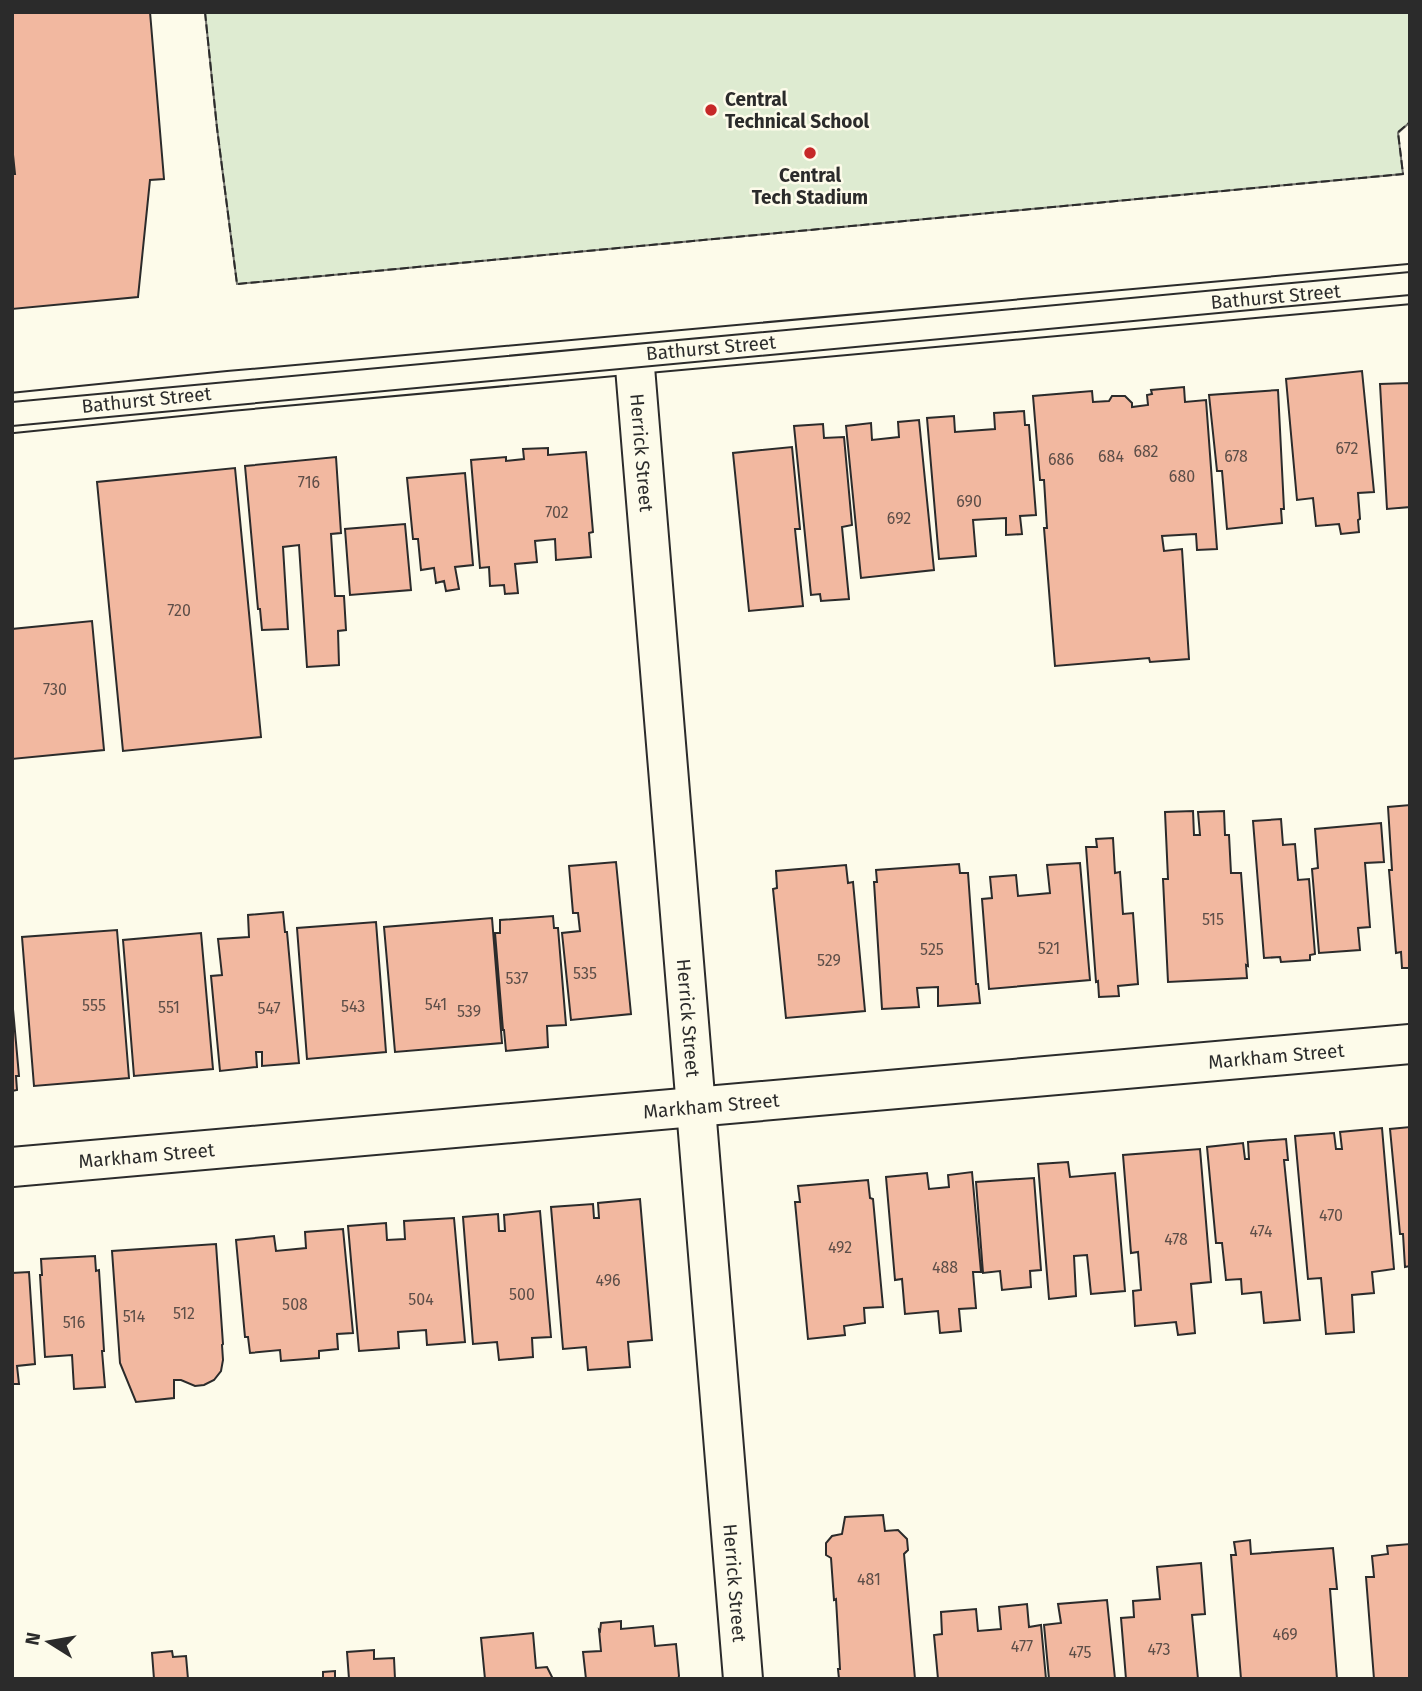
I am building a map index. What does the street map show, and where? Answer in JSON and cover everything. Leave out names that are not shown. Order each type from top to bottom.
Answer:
[{"type":"street","name":"Bathurst Street","points":[[12,413],[216,392],[1410,284]]},
{"type":"street","name":"Herrick Street","points":[[634,355],[743,1679]]},
{"type":"street","name":"Markham Street","points":[[12,1167],[1410,1044]]},
{"type":"green space","name":"Central Tech Stadium","points":[[205,12],[1410,12],[1410,122],[1398,133],[1403,174],[237,284]]},
{"type":"building","points":[[12,12],[150,12],[164,179],[150,180],[138,297],[12,309],[12,174],[15,174],[12,145]]},
{"type":"building","points":[[1362,371],[1374,492],[1358,493],[1359,532],[1341,534],[1339,524],[1316,526],[1313,498],[1297,500],[1286,379]]},
{"type":"building","points":[[1410,383],[1410,507],[1387,509],[1380,384]]},
{"type":"building","points":[[1184,387],[1185,402],[1206,400],[1217,549],[1197,550],[1196,534],[1162,536],[1164,551],[1182,549],[1189,659],[1150,662],[1149,658],[1055,666],[1044,528],[1047,528],[1044,480],[1040,480],[1033,396],[1092,391],[1093,402],[1109,401],[1112,396],[1125,396],[1132,403],[1132,407],[1148,405],[1147,395],[1152,394],[1151,390]]},
{"type":"building","points":[[1278,390],[1284,509],[1281,509],[1282,523],[1227,529],[1222,471],[1217,471],[1209,395]]},
{"type":"building","points":[[1024,411],[1025,425],[1029,425],[1036,515],[1020,516],[1022,534],[1006,535],[1006,518],[973,520],[976,556],[939,559],[927,418],[954,416],[955,432],[995,429],[994,413]]},
{"type":"building","points":[[919,420],[934,570],[861,578],[846,426],[871,423],[872,440],[899,437],[898,422]]},
{"type":"building","points":[[823,424],[824,438],[844,437],[852,525],[842,527],[849,599],[821,601],[820,594],[811,595],[794,426]]},
{"type":"building","points":[[792,447],[800,529],[795,529],[803,606],[749,611],[733,453]]},
{"type":"building","points":[[548,448],[548,455],[586,452],[593,532],[589,533],[591,557],[556,560],[555,539],[535,541],[537,562],[515,564],[518,593],[505,594],[504,585],[490,586],[489,567],[480,568],[471,460],[506,457],[506,461],[524,459],[523,449]]},
{"type":"building","points":[[336,457],[341,533],[331,534],[335,596],[344,596],[346,630],[338,631],[339,665],[307,667],[299,545],[283,547],[288,629],[262,630],[245,466]]},
{"type":"building","points":[[235,468],[261,737],[123,751],[97,482]]},
{"type":"building","points":[[465,473],[473,565],[455,567],[459,589],[446,591],[444,581],[436,583],[434,568],[421,570],[418,539],[413,539],[407,478]]},
{"type":"building","points":[[405,524],[411,590],[350,595],[345,529]]},
{"type":"building","points":[[92,621],[104,750],[12,759],[12,629]]},
{"type":"building","points":[[1410,805],[1410,968],[1402,968],[1401,952],[1396,953],[1389,870],[1392,870],[1388,807]]},
{"type":"building","points":[[1193,811],[1194,835],[1200,835],[1198,812],[1224,811],[1225,835],[1229,835],[1231,873],[1241,873],[1247,978],[1168,982],[1163,879],[1168,879],[1165,812]]},
{"type":"building","points":[[1281,819],[1283,845],[1295,844],[1298,880],[1309,879],[1315,954],[1310,955],[1310,960],[1281,962],[1280,957],[1264,958],[1253,821]]},
{"type":"building","points":[[1381,823],[1384,862],[1365,863],[1370,927],[1358,928],[1360,950],[1319,953],[1312,869],[1318,868],[1315,829]]},
{"type":"building","points":[[1113,838],[1115,873],[1120,872],[1123,914],[1133,913],[1138,984],[1118,986],[1119,996],[1099,997],[1086,847],[1097,847],[1096,839]]},
{"type":"building","points":[[616,862],[631,1014],[571,1020],[562,933],[580,931],[578,913],[573,913],[569,866]]},
{"type":"building","points":[[1080,863],[1090,980],[989,989],[982,899],[992,898],[990,877],[1016,875],[1018,896],[1050,893],[1047,865]]},
{"type":"building","points":[[959,864],[960,873],[968,873],[976,984],[980,1003],[938,1006],[938,987],[917,988],[919,1007],[882,1009],[874,882],[877,882],[876,870]]},
{"type":"building","points":[[846,865],[848,883],[853,882],[865,1011],[786,1018],[773,889],[777,888],[776,871]]},
{"type":"building","points":[[283,912],[299,1063],[262,1066],[262,1052],[256,1052],[257,1067],[220,1071],[211,976],[222,975],[218,939],[249,937],[248,915]]},
{"type":"building","points":[[553,916],[554,928],[558,928],[566,1025],[547,1026],[548,1047],[506,1051],[495,933],[500,933],[500,920]]},
{"type":"building","points":[[492,918],[502,1043],[395,1052],[384,927]]},
{"type":"building","points":[[376,922],[386,1052],[307,1059],[297,928]]},
{"type":"building","points":[[117,930],[129,1078],[34,1086],[22,937]]},
{"type":"building","points":[[201,933],[213,1069],[134,1076],[123,940]]},
{"type":"building","points":[[12,998],[19,1076],[16,1076],[17,1090],[12,1091]]},
{"type":"building","points":[[1410,1127],[1410,1266],[1405,1267],[1390,1129]]},
{"type":"building","points":[[1382,1128],[1394,1269],[1372,1272],[1374,1293],[1352,1295],[1354,1332],[1326,1334],[1321,1278],[1308,1279],[1295,1136],[1334,1133],[1336,1149],[1342,1149],[1340,1132]]},
{"type":"building","points":[[1286,1139],[1288,1160],[1284,1160],[1300,1320],[1264,1323],[1261,1292],[1242,1294],[1241,1279],[1226,1280],[1222,1243],[1216,1243],[1207,1147],[1243,1143],[1245,1159],[1249,1159],[1248,1142]]},
{"type":"building","points":[[1200,1149],[1211,1282],[1191,1284],[1195,1333],[1178,1335],[1176,1322],[1135,1326],[1133,1291],[1141,1290],[1138,1252],[1131,1253],[1123,1155]]},
{"type":"building","points":[[1068,1162],[1070,1177],[1115,1173],[1125,1291],[1091,1294],[1087,1255],[1074,1256],[1076,1296],[1049,1299],[1038,1164]]},
{"type":"building","points":[[972,1172],[981,1272],[973,1272],[976,1308],[959,1309],[961,1331],[940,1333],[938,1311],[905,1314],[902,1279],[895,1280],[886,1177],[927,1173],[929,1189],[949,1187],[948,1175]]},
{"type":"building","points":[[1034,1178],[1041,1270],[1030,1271],[1031,1287],[1002,1290],[1000,1271],[983,1273],[976,1182]]},
{"type":"building","points":[[868,1180],[870,1198],[873,1199],[883,1307],[864,1308],[865,1323],[844,1326],[845,1335],[808,1339],[795,1202],[800,1202],[798,1186]]},
{"type":"building","points":[[640,1199],[652,1340],[628,1342],[630,1367],[588,1370],[586,1347],[563,1349],[551,1207],[593,1204],[594,1218],[599,1218],[598,1203]]},
{"type":"building","points":[[540,1211],[551,1337],[532,1338],[533,1357],[499,1360],[497,1342],[473,1344],[463,1217],[498,1214],[499,1231],[505,1231],[504,1215]]},
{"type":"building","points":[[454,1218],[465,1342],[427,1345],[426,1330],[398,1332],[399,1348],[359,1351],[348,1226],[386,1223],[387,1240],[405,1239],[404,1221]]},
{"type":"building","points":[[343,1229],[353,1333],[337,1334],[338,1349],[319,1351],[319,1358],[281,1361],[280,1350],[250,1353],[248,1337],[245,1337],[236,1240],[274,1236],[276,1251],[306,1248],[305,1232]]},
{"type":"building","points":[[216,1244],[223,1344],[221,1371],[214,1380],[204,1385],[195,1386],[174,1380],[174,1398],[136,1402],[120,1363],[112,1251]]},
{"type":"building","points":[[95,1256],[96,1271],[99,1270],[105,1387],[74,1389],[72,1355],[45,1357],[41,1259]]},
{"type":"building","points":[[29,1272],[35,1364],[17,1366],[19,1384],[12,1384],[12,1273]]},
{"type":"building","points":[[883,1515],[885,1531],[898,1530],[907,1539],[908,1550],[904,1554],[915,1679],[839,1679],[836,1599],[834,1600],[831,1558],[826,1555],[826,1543],[832,1536],[842,1534],[845,1517]]},
{"type":"building","points":[[1250,1540],[1251,1554],[1333,1548],[1337,1589],[1330,1589],[1337,1679],[1241,1679],[1231,1555],[1236,1555],[1234,1542]]},
{"type":"building","points":[[1410,1544],[1410,1679],[1374,1679],[1366,1577],[1374,1577],[1372,1556],[1388,1554],[1387,1546]]},
{"type":"building","points":[[1201,1563],[1205,1614],[1192,1615],[1198,1679],[1126,1679],[1121,1618],[1134,1617],[1133,1601],[1160,1599],[1157,1567]]},
{"type":"building","points":[[1107,1600],[1115,1679],[1049,1679],[1044,1625],[1061,1623],[1058,1604]]},
{"type":"building","points":[[1027,1604],[1029,1627],[1041,1625],[1046,1679],[938,1679],[934,1635],[942,1634],[941,1612],[976,1609],[978,1631],[1001,1629],[999,1607]]},
{"type":"building","points":[[621,1621],[621,1629],[653,1626],[655,1646],[676,1644],[678,1679],[586,1679],[583,1652],[601,1651],[601,1623]]},
{"type":"building","points":[[533,1633],[536,1668],[547,1667],[553,1679],[485,1679],[481,1638]]},
{"type":"building","points":[[374,1650],[374,1659],[394,1658],[395,1679],[349,1679],[347,1652]]},
{"type":"building","points":[[172,1651],[173,1657],[186,1656],[188,1679],[154,1679],[152,1653]]},
{"type":"building","points":[[335,1671],[335,1679],[323,1679],[323,1672]]},
{"type":"tram line","points":[[12,402],[1410,272]]},
{"type":"tram line","points":[[12,426],[1410,295]]},
{"type":"fence","points":[[205,12],[237,284],[1403,174],[1398,132],[1410,122]]},
{"type":"place","name":"Central Technical School","points":[[711,110]]},
{"type":"place","name":"Central Tech Stadium","points":[[810,153]]}]
